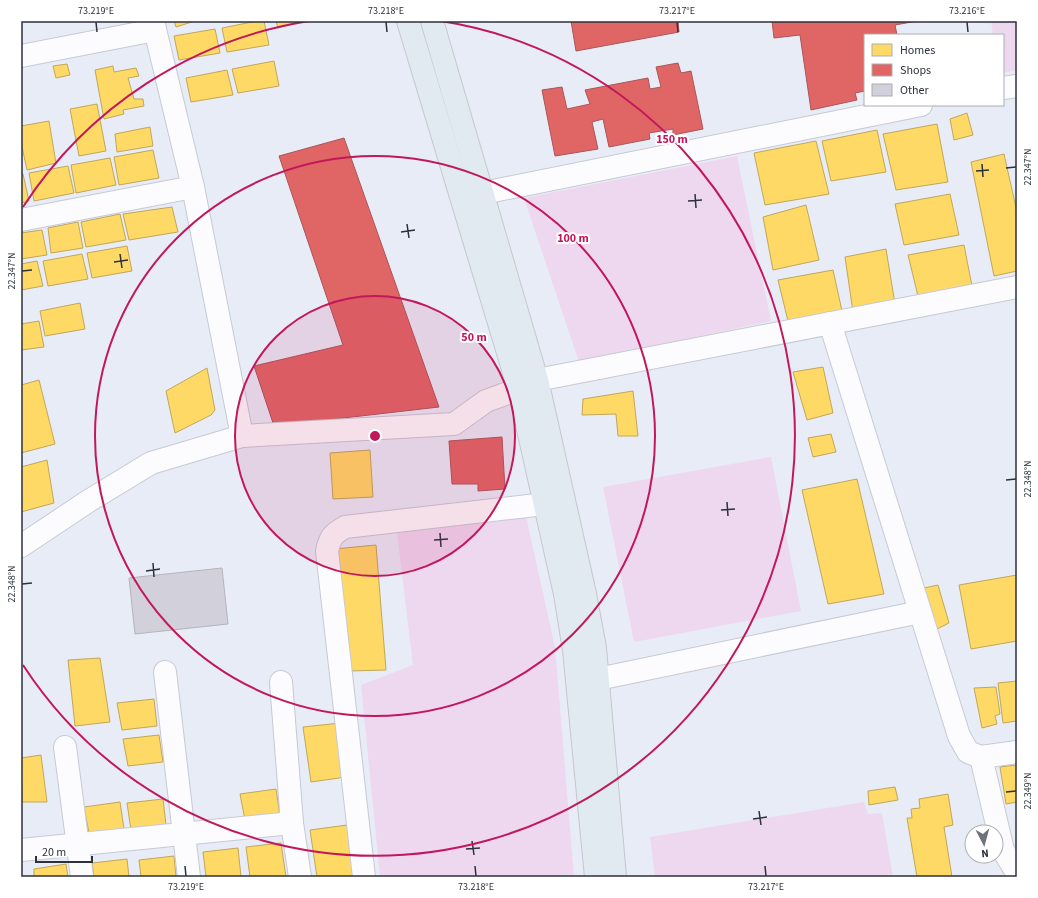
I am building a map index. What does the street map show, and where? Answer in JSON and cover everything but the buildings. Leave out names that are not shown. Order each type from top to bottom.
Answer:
[{"type":"main road","points":[[408,21],[528,384],[545,504],[565,594],[574,650],[596,877]]},
{"type":"main road","points":[[432,21],[482,193],[528,384],[585,594],[595,648],[615,877]]},
{"type":"street","points":[[21,56],[154,26],[193,187],[242,436]]},
{"type":"street","points":[[1004,88],[1017,86]]},
{"type":"street","points":[[482,193],[916,106]]},
{"type":"street","points":[[21,220],[193,187]]},
{"type":"street","points":[[21,546],[87,502],[151,463],[242,436],[454,424],[486,401],[528,384],[1017,287]]},
{"type":"street","points":[[830,323],[959,736],[968,752],[981,758],[1017,752]]},
{"type":"street","points":[[364,877],[327,551],[329,541],[334,533],[345,527],[545,504]]},
{"type":"street","points":[[598,679],[920,612]]},
{"type":"street","points":[[165,672],[189,877]]},
{"type":"street","points":[[281,682],[292,823],[300,877]]},
{"type":"street","points":[[65,747],[82,877]]},
{"type":"street","points":[[981,758],[1003,850],[1017,873]]},
{"type":"street","points":[[21,850],[292,823]]},
{"type":"shaded area","points":[[991,21],[1017,21],[1017,70],[1004,73],[1004,34],[993,34]]},
{"type":"shaded area","points":[[737,156],[771,321],[579,362],[524,198]]},
{"type":"shaded area","points":[[771,457],[801,611],[634,642],[603,487]]},
{"type":"shaded area","points":[[526,516],[555,647],[574,877],[380,877],[361,685],[413,665],[397,533]]},
{"type":"shaded area","points":[[864,802],[868,814],[882,813],[893,877],[655,877],[650,837]]}]
